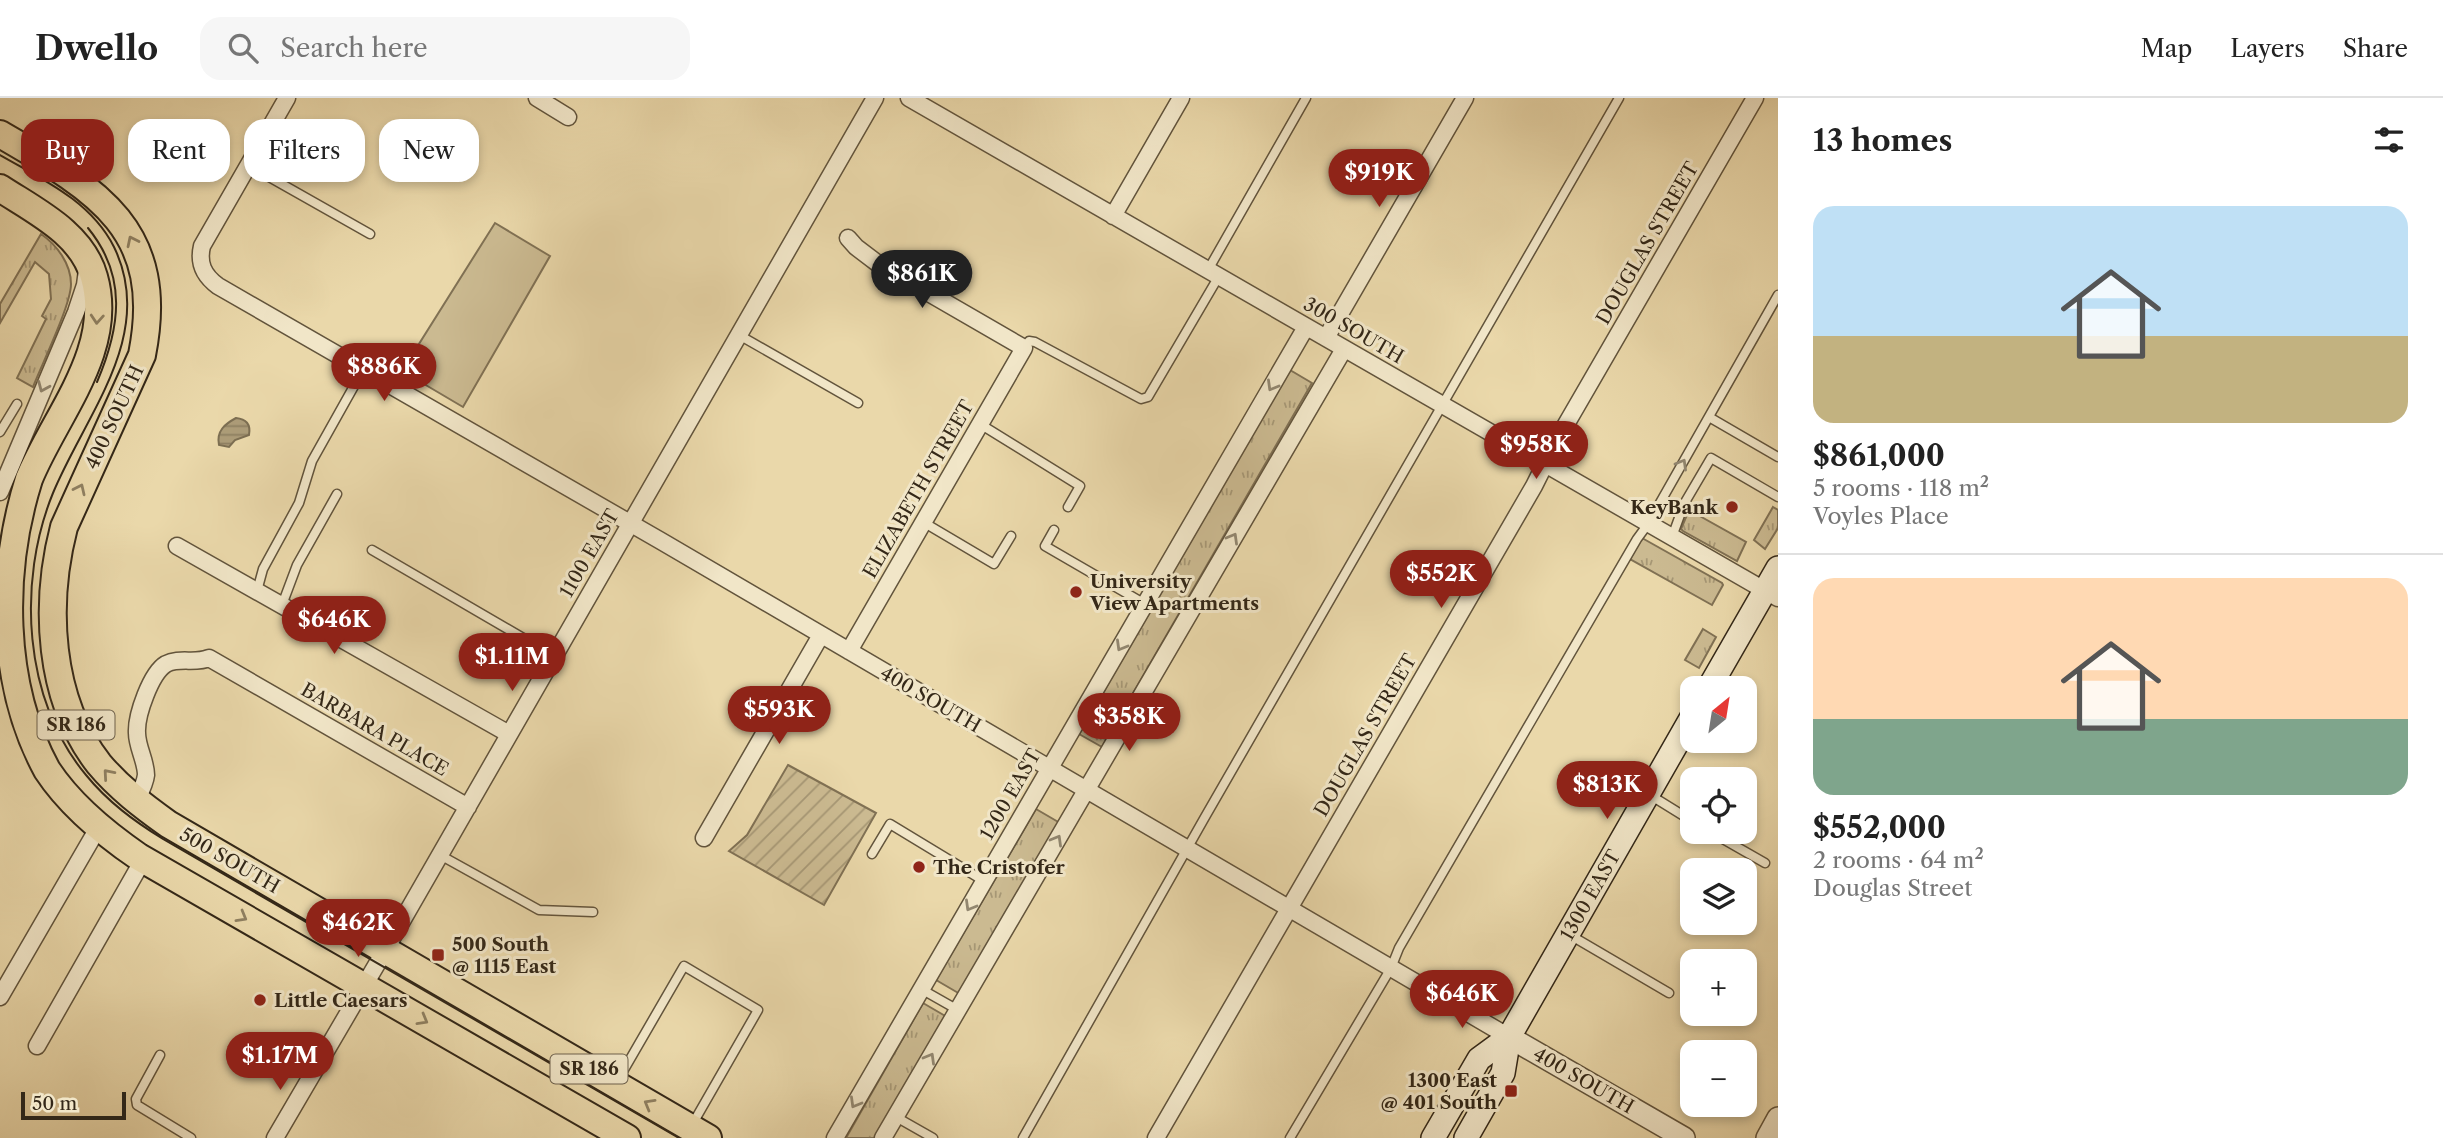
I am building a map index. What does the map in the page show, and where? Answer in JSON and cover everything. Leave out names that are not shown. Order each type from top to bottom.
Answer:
[{"type":"main road","name":"400 SOUTH","points":[[0,134],[78,181],[114,213],[138,253],[148,293],[147,333],[142,355],[129,388],[76,497],[57,553]]},
{"type":"main road","name":"SR 186","points":[[0,189],[65,232],[84,254],[94,276],[98,300],[97,329],[90,354],[30,477],[7,558],[3,596],[5,673],[30,737],[47,770],[98,828],[143,860],[627,1138]]},
{"type":"main road","name":"500 SOUTH","points":[[57,553],[53,586],[59,678],[71,714],[98,762],[117,784],[168,824],[699,1133]]},
{"type":"main road","points":[[1717,676],[1771,595],[1778,568]]},
{"type":"main road","name":"1300 EAST","points":[[1466,1138],[1503,1073],[1509,1037],[1680,738]]},
{"type":"main road","name":"1300 EAST","points":[[1433,1138],[1479,1059],[1509,1037]]},
{"type":"street","points":[[274,119],[286,98]]},
{"type":"street","points":[[537,98],[568,117]]},
{"type":"street","name":"1100 EAST","points":[[275,1138],[875,98]]},
{"type":"street","name":"300 SOUTH","points":[[909,98],[1771,595]]},
{"type":"street","points":[[1114,216],[1181,98]]},
{"type":"street","points":[[1326,338],[1465,98]]},
{"type":"street","name":"DOUGLAS STREET","points":[[1156,1138],[1755,98]]},
{"type":"street","name":"400 SOUTH","points":[[244,172],[202,246],[200,257],[208,278],[1674,1135]]},
{"type":"street","points":[[848,238],[877,263],[1024,348]]},
{"type":"street","points":[[0,492],[76,312],[85,285],[87,269],[84,254]]},
{"type":"street","name":"1200 EAST","points":[[835,1138],[1306,327]]},
{"type":"street","name":"ELIZABETH STREET","points":[[849,651],[1024,348]]},
{"type":"street","points":[[883,1138],[1344,349]]},
{"type":"street","points":[[177,546],[509,734]]},
{"type":"street","points":[[704,838],[821,635]]},
{"type":"street","name":"BARBARA PLACE","points":[[136,801],[146,778],[138,742],[138,720],[150,684],[158,670],[169,662],[209,658],[468,807]]},
{"type":"street","points":[[0,997],[98,828]]},
{"type":"street","points":[[37,1046],[143,860]]},
{"type":"street","points":[[1766,1138],[1778,1118]]},
{"type":"lane","points":[[1024,348],[1029,341],[1035,342],[1141,399],[1148,397],[1306,98]]},
{"type":"lane","points":[[1024,1138],[1619,98]]},
{"type":"lane","points":[[278,182],[370,234]]},
{"type":"lane","points":[[1290,1138],[1391,968],[1404,940],[1637,538],[1648,524],[1778,295]]},
{"type":"lane","points":[[738,335],[858,403]]},
{"type":"lane","points":[[257,591],[263,569],[299,503],[312,461],[363,370]]},
{"type":"lane","points":[[0,432],[14,403],[33,411]]},
{"type":"lane","points":[[1709,417],[1778,457]]},
{"type":"lane","points":[[980,424],[1080,486],[1068,507]]},
{"type":"lane","points":[[1672,537],[1684,504],[1711,458],[1778,497]]},
{"type":"lane","points":[[282,605],[297,565],[337,494]]},
{"type":"lane","points":[[923,522],[994,564],[1011,536]]},
{"type":"lane","points":[[1054,530],[1045,546],[1145,604]]},
{"type":"lane","points":[[372,550],[554,656]]},
{"type":"lane","points":[[1648,794],[1680,814]]},
{"type":"lane","points":[[872,854],[890,824],[984,881]]},
{"type":"lane","points":[[1732,844],[1765,863]]},
{"type":"lane","points":[[440,855],[539,910],[593,912]]},
{"type":"lane","points":[[1568,934],[1669,993]]},
{"type":"lane","points":[[615,1085],[684,966],[758,1010],[699,1133]]},
{"type":"lane","points":[[921,989],[958,1010]]},
{"type":"lane","points":[[160,1055],[136,1099],[137,1105],[191,1138]]},
{"type":"lane","points":[[896,1116],[933,1138]]},
{"type":"green space","points":[[495,223],[550,256],[463,407],[402,371]]},
{"type":"green space","points":[[41,234],[62,256],[69,269],[71,284],[61,320],[33,387],[17,378],[46,319],[42,316],[51,299],[49,274],[35,262],[0,323],[0,304]]},
{"type":"green space","points":[[1290,370],[1312,383],[1102,747],[1079,734]]},
{"type":"green space","points":[[1773,507],[1778,510],[1778,528],[1765,549],[1754,540]]},
{"type":"green space","points":[[1689,510],[1746,542],[1737,561],[1681,529]]},
{"type":"green space","points":[[1642,538],[1722,583],[1712,605],[1630,559]]},
{"type":"green space","points":[[1703,629],[1716,637],[1699,668],[1685,660]]},
{"type":"green space","points":[[788,765],[876,813],[824,905],[729,851],[747,835]]},
{"type":"green space","points":[[1036,809],[1060,823],[960,994],[936,980]]},
{"type":"green space","points":[[923,1003],[947,1017],[877,1138],[846,1138]]},
{"type":"shaded area","points":[[236,418],[247,423],[249,435],[235,440],[229,447],[219,445],[222,428]]},
{"type":"tram line","points":[[0,155],[79,204],[104,231],[114,247],[125,280],[127,312],[122,343],[112,374],[53,493],[41,527],[34,564],[32,639],[38,676],[49,712],[65,745],[103,794],[152,832],[679,1138]]},
{"type":"tram line","points":[[88,228],[110,265],[116,303],[111,342],[97,382]]},
{"type":"place","name":"KeyBank","points":[[1732,507]]},
{"type":"place","name":"University View Apartments","points":[[1076,592]]},
{"type":"place","name":"The Cristofer","points":[[919,867]]},
{"type":"place","name":"500 South @ 1115 East","points":[[438,955]]},
{"type":"place","name":"Little Caesars","points":[[260,1000]]},
{"type":"place","name":"1300 East @ 401 South","points":[[1511,1091]]}]
